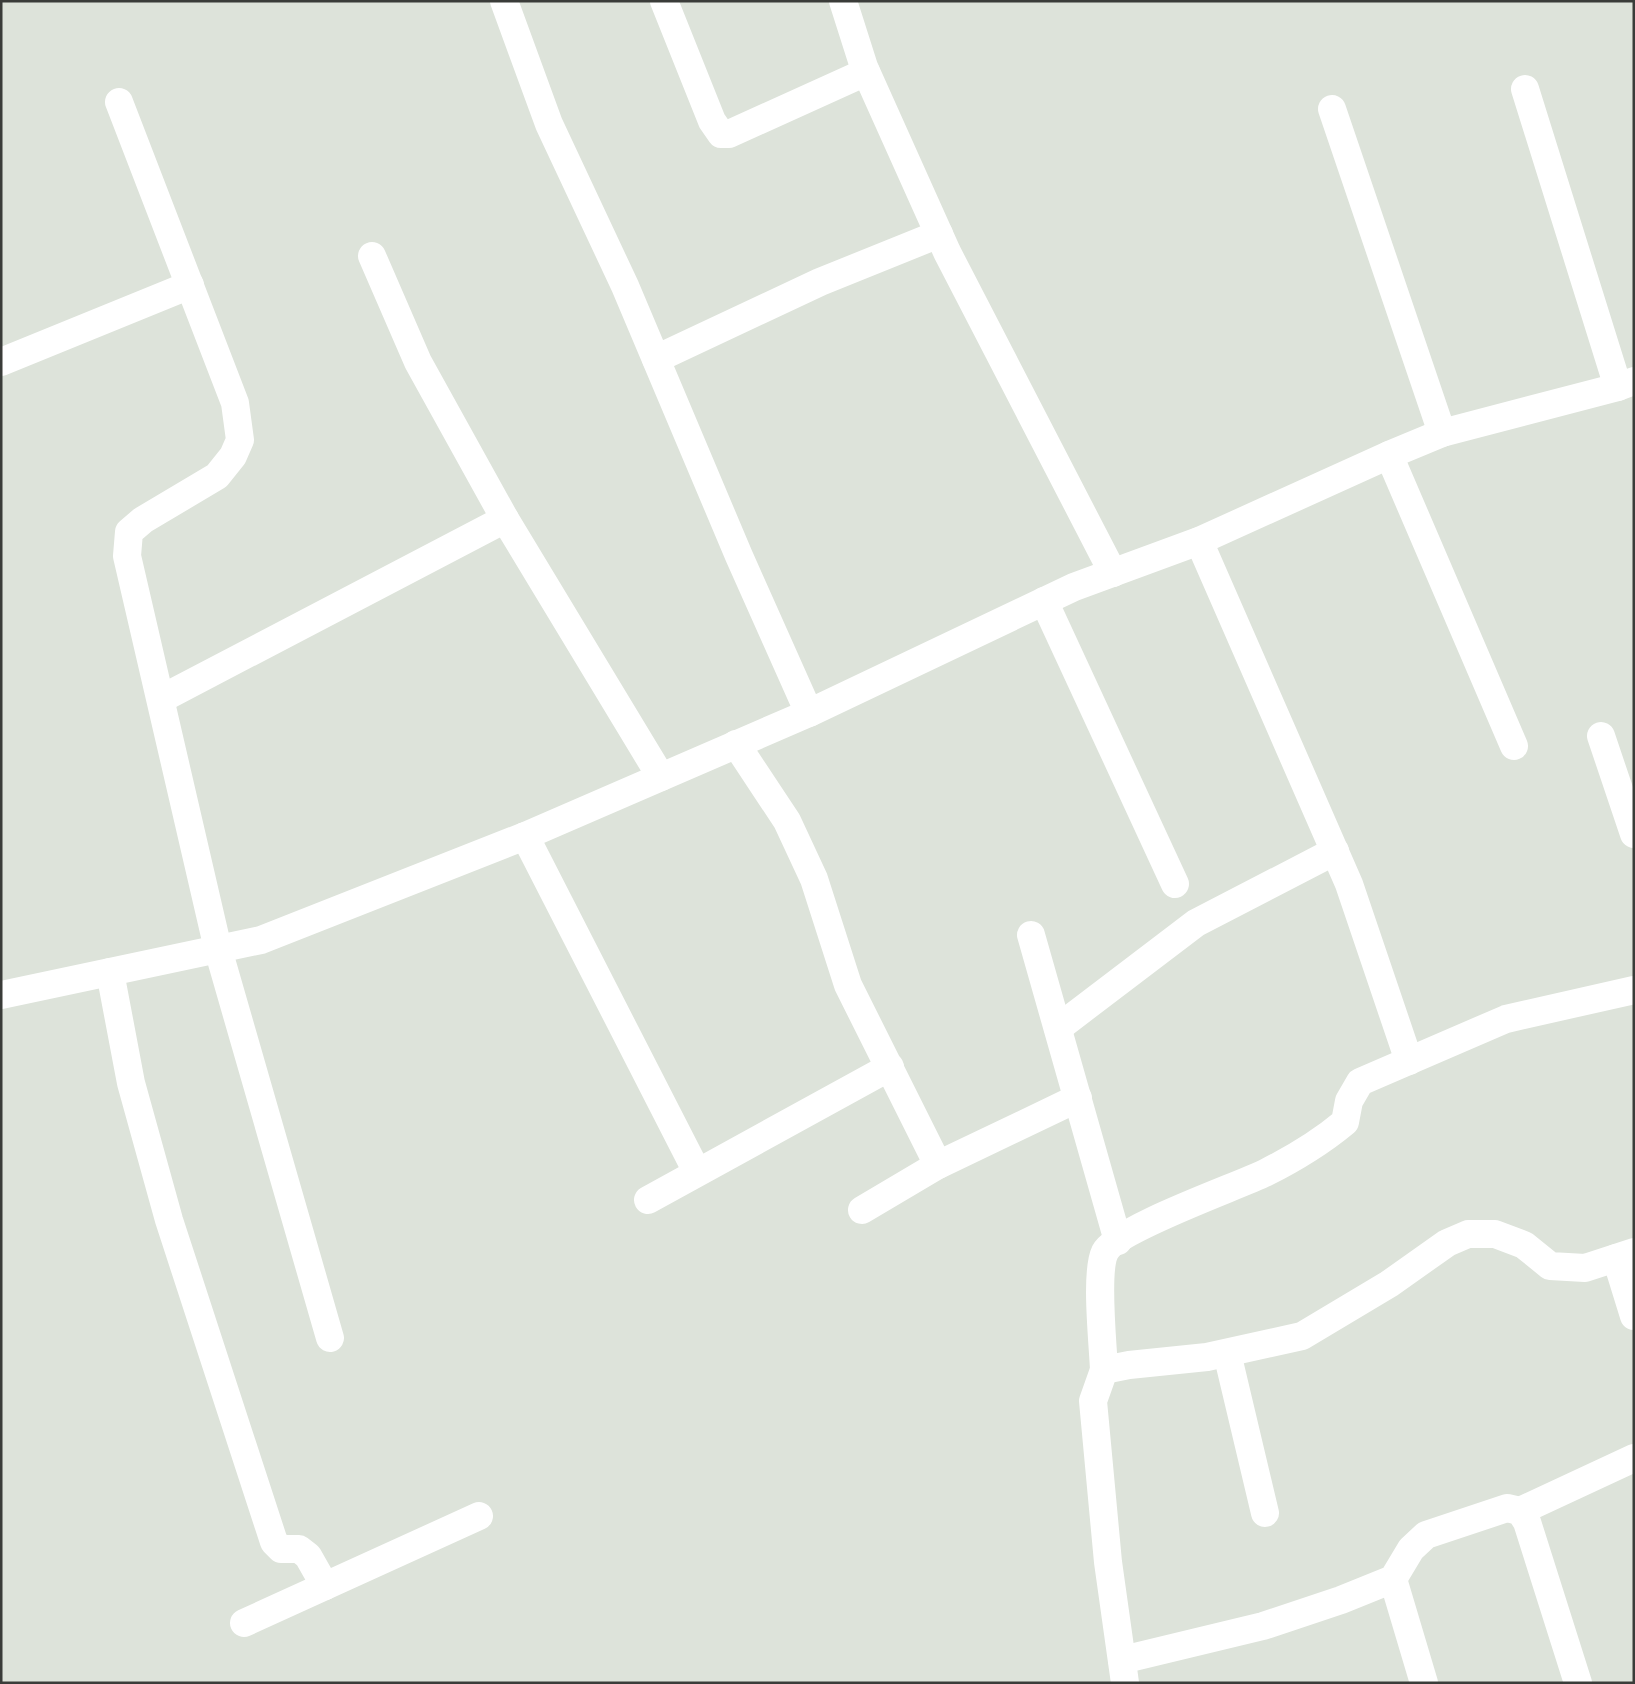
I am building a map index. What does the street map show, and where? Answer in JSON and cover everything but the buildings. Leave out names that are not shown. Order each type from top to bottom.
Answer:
[{"type":"street","points":[[504,1],[549,124],[625,286],[739,556],[809,713]]},
{"type":"street","points":[[664,1],[712,121],[721,134],[729,134],[866,72]]},
{"type":"street","points":[[843,1],[866,72],[938,234],[1113,573]]},
{"type":"street","points":[[1,995],[261,940],[525,836],[809,713],[1074,587],[1199,541],[1442,433],[1626,384],[1525,89]]},
{"type":"street","points":[[119,102],[235,403],[240,440],[234,456],[217,476],[143,520],[129,532],[127,556],[218,949],[330,1338]]},
{"type":"street","points":[[1332,109],[1442,433]]},
{"type":"street","points":[[656,359],[820,282],[938,234]]},
{"type":"street","points":[[372,256],[418,362],[505,519],[661,776]]},
{"type":"street","points":[[1,362],[190,285]]},
{"type":"street","points":[[1389,455],[1514,746]]},
{"type":"street","points":[[161,699],[505,519]]},
{"type":"street","points":[[1199,541],[1349,884],[1409,1061]]},
{"type":"street","points":[[1044,601],[1175,884]]},
{"type":"street","points":[[1602,736],[1634,834]]},
{"type":"street","points":[[736,744],[787,821],[814,879],[848,984],[938,1166]]},
{"type":"street","points":[[525,836],[697,1172]]},
{"type":"street","points":[[1058,1028],[1196,923],[1335,851]]},
{"type":"street","points":[[1031,935],[1118,1241]]},
{"type":"street","points":[[110,972],[131,1083],[166,1211],[274,1542],[281,1549],[299,1549],[308,1556],[325,1586]]},
{"type":"street","points":[[1634,990],[1506,1019],[1360,1082],[1349,1101],[1345,1122],[1323,1140],[1265,1173],[1132,1230],[1106,1250],[1100,1268],[1104,1370],[1093,1401],[1108,1562],[1124,1671],[1341,1600],[1393,1579],[1411,1549],[1426,1535],[1507,1508],[1520,1511],[1634,1458]]},
{"type":"street","points":[[648,1200],[890,1067]]},
{"type":"street","points":[[862,1210],[938,1166],[1078,1098]]},
{"type":"street","points":[[1104,1370],[1130,1365],[1207,1357],[1302,1336],[1389,1284],[1447,1243],[1468,1234],[1495,1234],[1524,1245],[1550,1266],[1585,1268],[1625,1255],[1634,1316]]},
{"type":"street","points":[[1228,1353],[1265,1513]]},
{"type":"street","points":[[1520,1511],[1528,1522],[1578,1683]]},
{"type":"street","points":[[244,1622],[479,1516]]},
{"type":"street","points":[[1393,1579],[1424,1683]]}]
